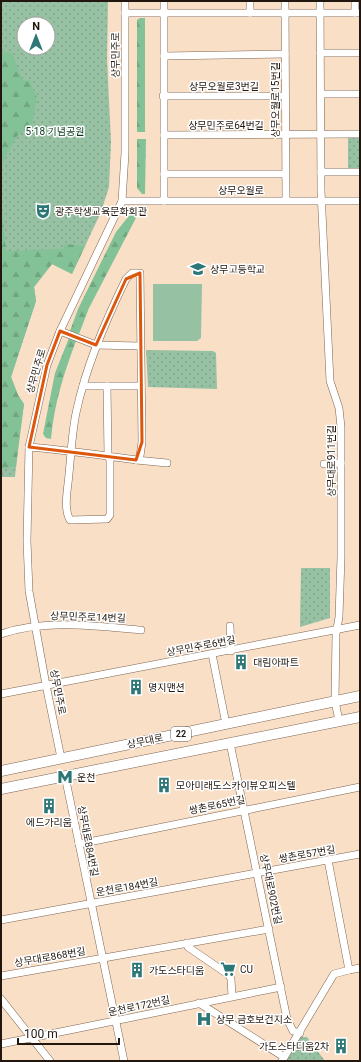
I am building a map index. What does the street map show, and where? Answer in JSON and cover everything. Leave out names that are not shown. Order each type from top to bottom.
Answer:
[{"type":"main road","name":"상무대로","points":[[1,771],[360,696]]},
{"type":"main road","name":"상무대로","points":[[1,789],[360,717]]},
{"type":"street","name":"상무민주로","points":[[61,758],[29,591],[29,446],[43,380],[60,331],[122,201],[125,153],[125,1]]},
{"type":"street","points":[[164,1],[164,201]]},
{"type":"street","points":[[250,1],[250,13]]},
{"type":"street","name":"상무오월로15번길","points":[[285,1],[286,200]]},
{"type":"street","name":"상무대로911번길","points":[[320,1],[320,134],[330,381],[341,418],[341,557],[335,701],[339,721]]},
{"type":"street","points":[[125,13],[357,13],[355,1]]},
{"type":"street","points":[[320,53],[360,53]]},
{"type":"street","points":[[164,56],[285,54]]},
{"type":"street","points":[[321,94],[360,94]]},
{"type":"street","name":"상무오월로3번길","points":[[163,96],[285,96]]},
{"type":"street","name":"상무민주로64번길","points":[[164,135],[360,134]]},
{"type":"street","points":[[321,172],[360,172]]},
{"type":"street","points":[[164,174],[285,174]]},
{"type":"street","name":"상무오월로","points":[[122,201],[360,201]]},
{"type":"street","points":[[107,386],[108,456],[110,460],[110,515],[107,519],[70,520],[67,515],[68,488],[76,415],[83,386],[96,345],[126,279],[132,273],[140,272],[142,442],[140,456],[136,460]]},
{"type":"street","points":[[60,331],[96,345],[140,346]]},
{"type":"street","points":[[83,386],[141,386]]},
{"type":"street","points":[[29,446],[72,450],[136,460],[167,463]]},
{"type":"street","points":[[324,464],[341,463]]},
{"type":"street","name":"상무민주로6번길","points":[[1,694],[360,625]]},
{"type":"street","name":"상무민주로14번길","points":[[1,634],[35,626],[94,626],[141,630]]},
{"type":"street","points":[[230,626],[231,651]]},
{"type":"street","points":[[212,654],[226,724]]},
{"type":"street","name":"상무대로902번길","points":[[230,744],[289,1026],[293,1031],[300,1033]]},
{"type":"street","name":"상무대로884번길","points":[[65,776],[124,1061]]},
{"type":"street","name":"쌍촌로65번길","points":[[79,844],[244,809],[360,787]]},
{"type":"street","name":"쌍촌로57번길","points":[[258,873],[360,854]]},
{"type":"street","points":[[328,860],[349,970]]},
{"type":"street","name":"운천로184번길","points":[[1,920],[258,873]]},
{"type":"street","points":[[102,958],[269,929]]},
{"type":"street","points":[[187,943],[188,947],[229,975],[231,980],[232,996]]},
{"type":"street","name":"상무대로868번길","points":[[1,976],[102,958]]},
{"type":"street","points":[[199,1003],[283,1059],[300,1033],[334,974],[360,968]]},
{"type":"street","name":"운천로172번길","points":[[1,1044],[281,987]]},
{"type":"street","points":[[1,999],[50,1061]]},
{"type":"highlighted area","points":[[140,273],[142,442],[136,460],[29,447],[47,365],[60,331],[96,345],[126,279]]},
{"type":"green space","name":"5·18 기념공원","points":[[1,1],[108,1],[107,59],[111,142],[109,187],[101,212],[72,274],[52,264],[34,287],[36,301],[11,377],[18,395],[24,404],[15,477],[2,477],[1,483]]},
{"type":"green space","points":[[140,18],[145,18],[145,132],[137,132],[137,20]]},
{"type":"green space","points":[[1,51],[12,53],[23,81],[30,80],[37,98],[32,125],[17,136],[2,164],[1,201]]},
{"type":"green space","points":[[348,137],[360,137],[360,168],[348,168]]},
{"type":"green space","points":[[137,139],[146,139],[145,194],[142,194],[137,188]]},
{"type":"green space","points":[[1,201],[6,251],[62,249],[66,244],[85,246],[72,274],[52,264],[34,287],[36,301],[11,377],[18,395],[24,404],[16,467],[5,469],[1,469]]},
{"type":"green space","points":[[132,212],[137,216],[89,308],[79,334],[70,331],[78,309],[116,232]]},
{"type":"green space","points":[[153,284],[202,284],[201,338],[197,341],[153,341]]},
{"type":"green space","points":[[69,338],[76,341],[60,389],[54,413],[51,439],[46,438],[43,434],[55,373]]},
{"type":"green space","points":[[146,350],[213,351],[216,353],[217,389],[148,387]]},
{"type":"green space","points":[[301,568],[330,568],[330,618],[300,627]]},
{"type":"green space","points":[[301,1037],[307,1037],[325,1061],[285,1061]]},
{"type":"place","name":"광주학생교육문화회관","points":[[43,211]]},
{"type":"place","name":"상무고등학교","points":[[198,269]]},
{"type":"place","name":"대림아파트","points":[[241,662]]},
{"type":"place","name":"명지맨션","points":[[136,687]]},
{"type":"place","name":"운천","points":[[65,777]]},
{"type":"place","name":"모아미래도스카이뷰오피스텔","points":[[164,785]]},
{"type":"place","name":"에드가리움","points":[[49,806]]},
{"type":"place","name":"CU","points":[[228,969]]},
{"type":"place","name":"가도스타디움","points":[[137,970]]},
{"type":"place","name":"상무 금호보건지소","points":[[204,1019]]},
{"type":"place","name":"가도스타디움2차","points":[[341,1046]]}]
